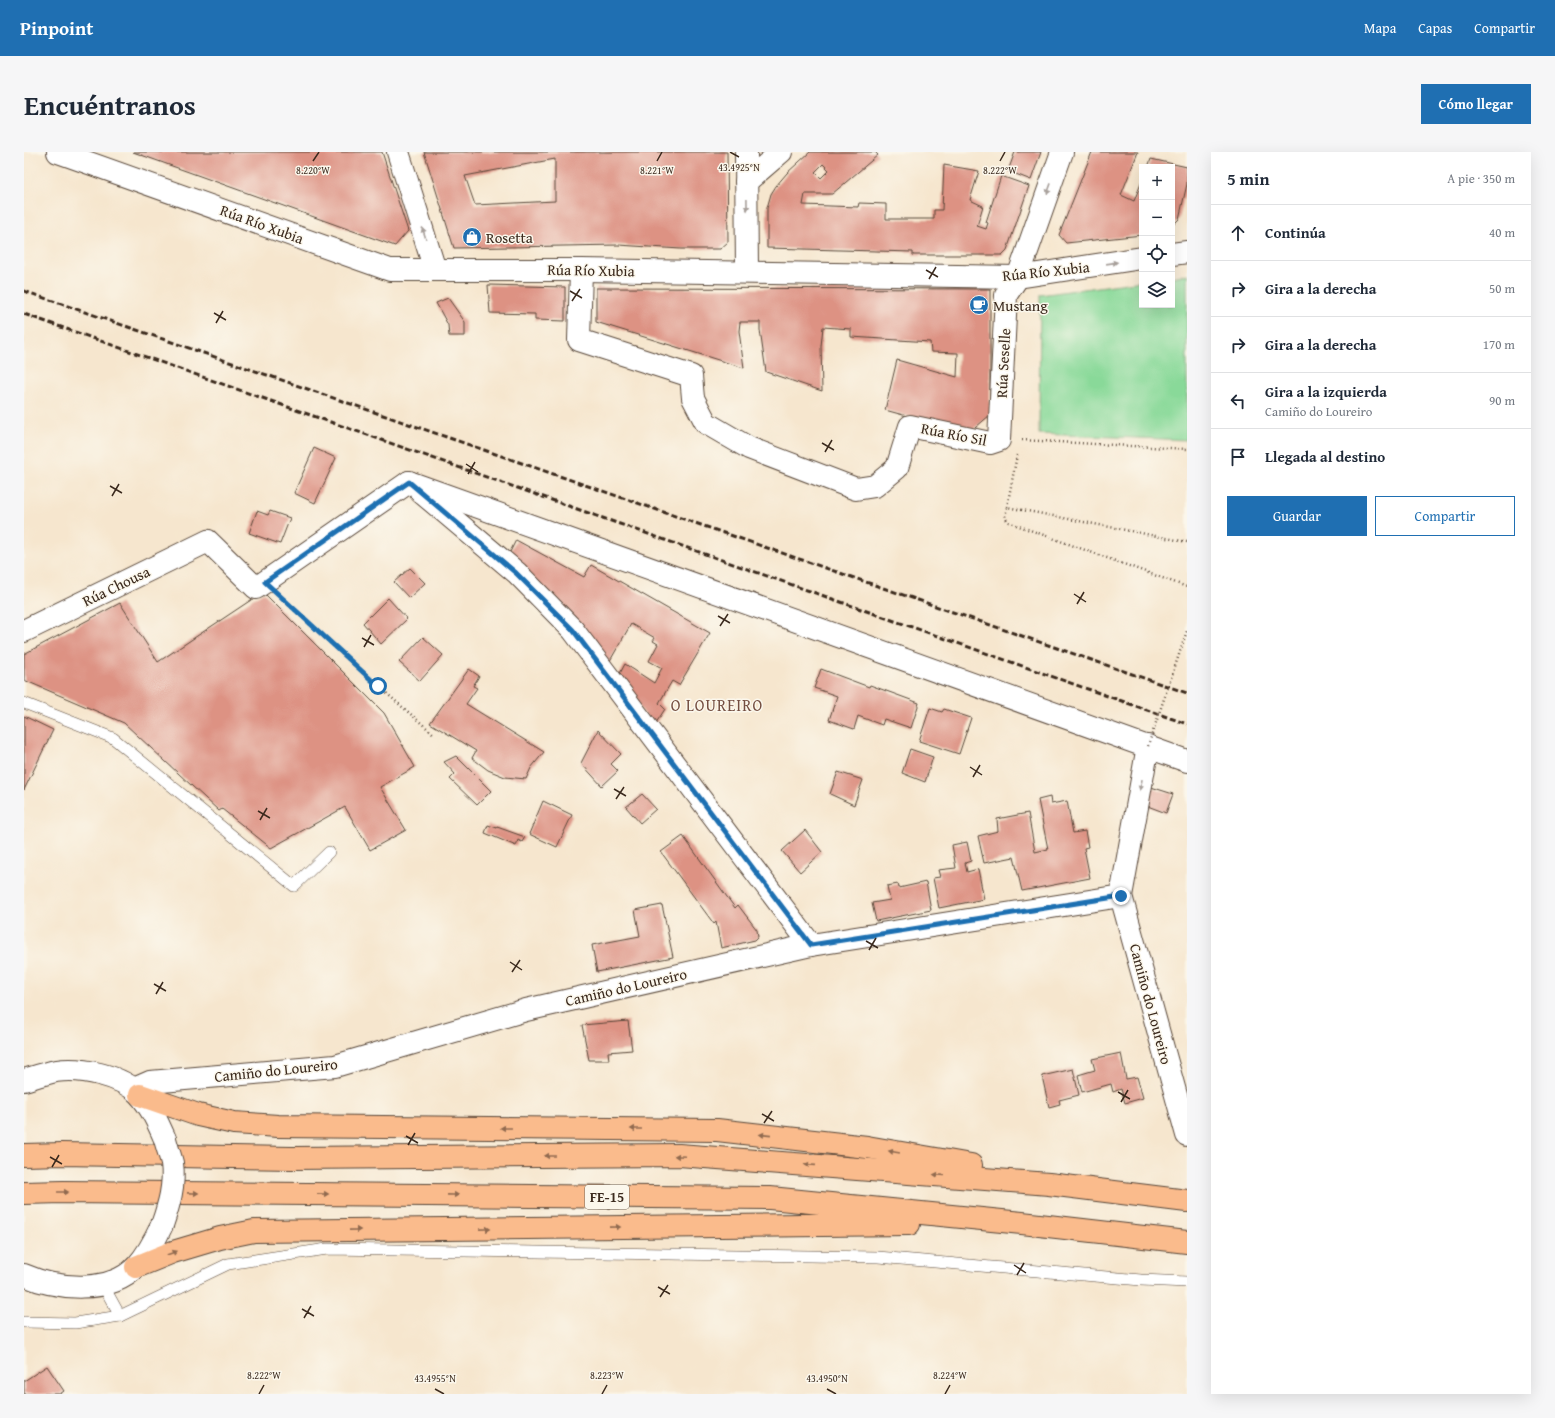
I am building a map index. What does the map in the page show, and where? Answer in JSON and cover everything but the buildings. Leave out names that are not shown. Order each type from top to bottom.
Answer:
[{"type":"highway","points":[[137,1092],[198,1115],[234,1123],[278,1126],[717,1130],[867,1147],[1139,1195]]},
{"type":"highway","points":[[24,1155],[62,1154],[292,1158],[679,1155],[1048,1184],[1187,1201]]},
{"type":"highway","name":"FE-15","points":[[24,1192],[770,1198],[1022,1223],[1187,1242]]},
{"type":"highway","points":[[136,1267],[173,1252],[220,1238],[254,1232],[1022,1223]]},
{"type":"street","name":"Rúa Río Xubia","points":[[58,152],[390,270],[581,270],[1018,276],[1139,258]]},
{"type":"street","points":[[398,152],[435,270]]},
{"type":"street","points":[[746,152],[747,272]]},
{"type":"street","points":[[746,182],[781,152]]},
{"type":"street","name":"Rúa Seselle","points":[[999,440],[1006,295],[1018,276],[1062,152]]},
{"type":"street","points":[[1175,254],[1187,252]]},
{"type":"street","name":"Rúa Río Sil","points":[[581,270],[579,340],[691,376],[693,398],[706,423],[749,448],[856,489],[875,486],[897,468],[910,426],[990,443],[999,440]]},
{"type":"street","points":[[265,582],[409,482]]},
{"type":"street","points":[[409,482],[1187,760]]},
{"type":"street","points":[[409,482],[516,573],[573,630],[811,945]]},
{"type":"street","name":"Rúa Chousa","points":[[24,631],[208,541],[256,588],[265,582]]},
{"type":"street","name":"Camiño do Loureiro","points":[[1148,746],[1121,896],[1187,1135]]},
{"type":"street","name":"Camiño do Loureiro","points":[[137,1092],[150,1082],[335,1066],[526,1010],[811,945],[1121,896]]},
{"type":"street","points":[[24,1080],[58,1071],[89,1071],[113,1078],[137,1092],[156,1119],[165,1139],[172,1163],[172,1186],[169,1206],[152,1246],[136,1267],[121,1277],[103,1285],[84,1287],[39,1282],[24,1275]]},
{"type":"lane","points":[[24,703],[112,738],[294,886],[329,852]]},
{"type":"lane","points":[[24,1322],[75,1323],[120,1316],[228,1264],[327,1249],[878,1257],[1141,1280],[1187,1282]]},
{"type":"lane","points":[[103,1285],[120,1316]]},
{"type":"path","points":[[1036,441],[1187,449]]},
{"type":"path","points":[[1018,453],[1005,517],[1008,522],[1187,587]]},
{"type":"path","points":[[1007,507],[1187,542]]},
{"type":"path","points":[[265,582],[378,686],[435,735]]},
{"type":"path","points":[[1148,746],[1187,631]]},
{"type":"green space","points":[[1187,274],[1187,440],[1039,434],[1040,295],[1139,281],[1139,308],[1175,308],[1175,276]]},
{"type":"railway","points":[[24,291],[1187,693]]},
{"type":"railway","points":[[24,314],[1187,724]]},
{"type":"place","name":"Rosetta","points":[[472,237]]},
{"type":"place","name":"Mustang","points":[[979,305]]},
{"type":"district","name":"O LOUREIRO","points":[[717,705]]},
{"type":"route","points":[[378,686],[265,582],[409,482],[516,573],[573,630],[811,945],[1121,896]]}]
